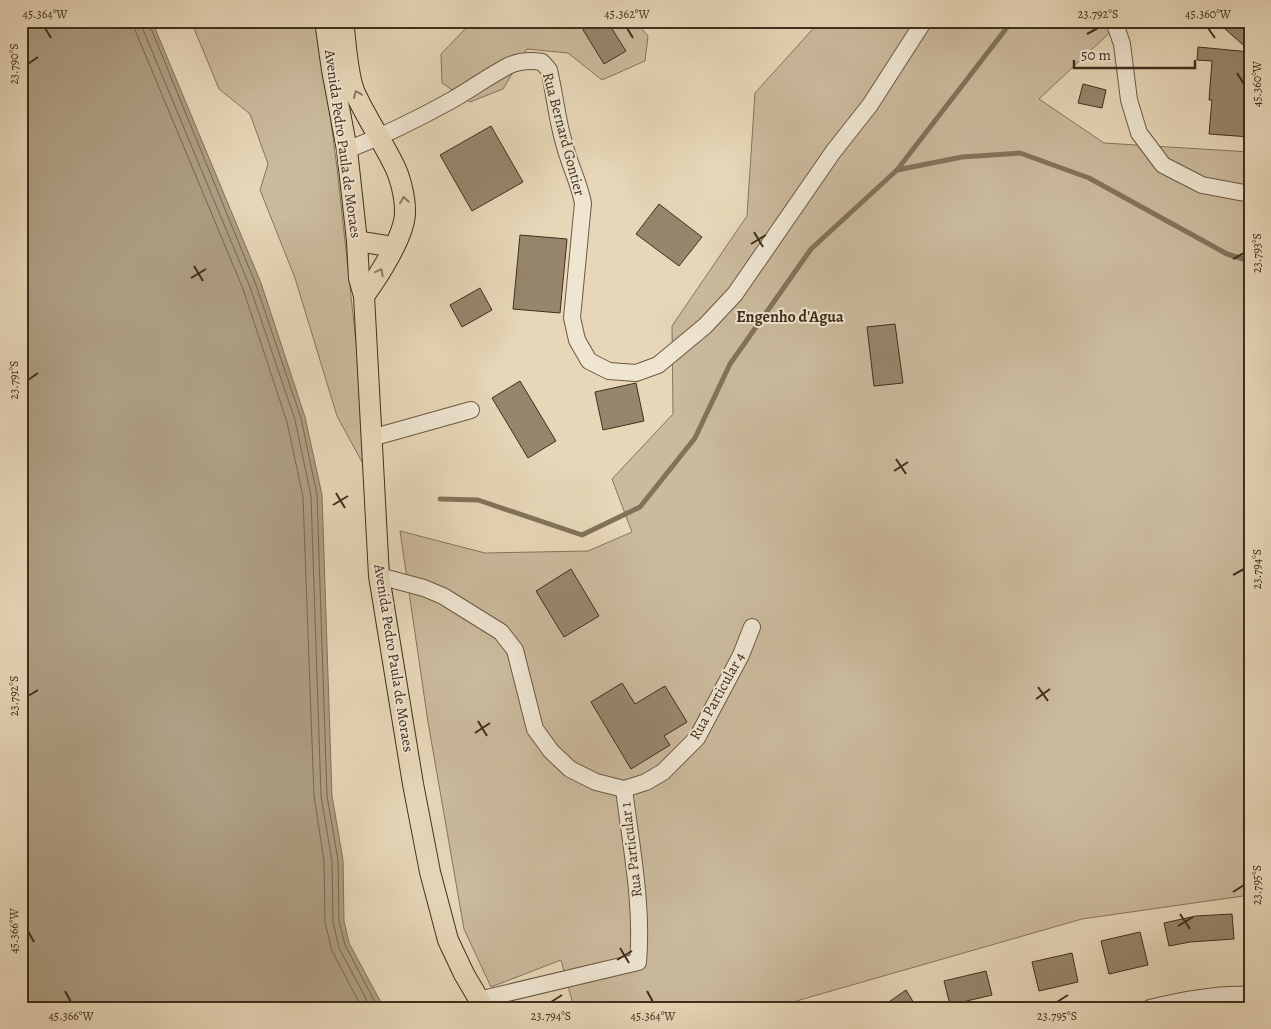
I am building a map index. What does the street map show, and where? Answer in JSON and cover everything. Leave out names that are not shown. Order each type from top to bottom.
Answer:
[{"type":"main road","name":"Avenida Pedro Paula de Moraes","points":[[325,21],[347,150],[359,278],[364,296],[379,576],[413,784],[430,872],[448,940],[481,1004]]},
{"type":"main road","name":"Avenida Pedro Paula de Moraes","points":[[343,21],[354,90],[378,138],[394,164],[406,212],[394,246],[376,280],[364,296]]},
{"type":"main road","points":[[357,241],[394,246]]},
{"type":"street","name":"Rua Bernard Gontier","points":[[347,150],[378,138],[452,100],[509,66],[529,60],[542,62],[549,70],[563,141],[580,185],[583,203],[572,318],[577,340],[589,361],[609,371],[636,373],[658,365],[705,326],[735,294],[832,152],[870,105],[924,21]]},
{"type":"street","points":[[1114,21],[1122,44],[1129,100],[1139,133],[1163,165],[1202,185],[1250,194]]},
{"type":"street","points":[[371,438],[471,410]]},
{"type":"street","name":"Rua Particular 1","points":[[379,576],[424,588],[443,596],[502,632],[515,650],[535,729],[551,752],[570,769],[596,782],[624,790],[637,900],[640,939],[638,962],[481,1004]]},
{"type":"street","name":"Rua Particular 4","points":[[624,790],[646,782],[663,772],[697,738],[741,655],[752,627]]},
{"type":"street","points":[[1150,1008],[1174,1002],[1216,996],[1250,994]]},
{"type":"shaded area","points":[[191,21],[318,21],[337,168],[369,461],[362,462],[337,416],[295,278],[260,190],[268,164],[250,114],[219,89]]},
{"type":"shaded area","points":[[487,21],[635,21],[648,36],[645,61],[602,80],[568,53],[527,49],[503,89],[470,102],[442,83],[441,54],[468,26]]},
{"type":"shaded area","points":[[820,21],[1122,21],[1039,99],[1104,143],[1250,152],[1250,895],[1082,919],[772,1008],[574,1008],[561,960],[491,987],[464,929],[428,722],[400,531],[485,553],[588,551],[632,532],[612,479],[673,414],[672,326],[747,216],[755,93]]},
{"type":"water","points":[[21,21],[152,21],[261,283],[305,417],[322,495],[332,796],[343,860],[344,921],[349,943],[384,1008],[21,1008]]},
{"type":"building","points":[[592,21],[607,21],[626,51],[604,64],[582,28]]},
{"type":"building","points":[[1216,21],[1241,21],[1250,29],[1250,51]]},
{"type":"building","points":[[1198,47],[1250,52],[1250,137],[1209,134],[1212,100],[1209,100],[1212,61],[1197,60]]},
{"type":"building","points":[[1083,84],[1106,90],[1102,108],[1078,103]]},
{"type":"building","points":[[491,126],[523,182],[472,211],[440,155]]},
{"type":"building","points":[[659,204],[702,237],[679,266],[636,234]]},
{"type":"building","points":[[520,235],[567,239],[560,313],[513,309]]},
{"type":"building","points":[[480,288],[492,310],[462,327],[450,305]]},
{"type":"building","points":[[895,324],[903,383],[874,386],[867,327]]},
{"type":"building","points":[[520,381],[556,441],[528,458],[492,398]]},
{"type":"building","points":[[636,383],[644,421],[603,430],[595,392]]},
{"type":"building","points":[[571,569],[599,616],[564,637],[536,591]]},
{"type":"building","points":[[622,683],[635,704],[665,686],[687,722],[664,736],[670,745],[631,769],[591,702]]},
{"type":"building","points":[[1232,914],[1234,939],[1190,942],[1169,946],[1164,923],[1196,916]]},
{"type":"building","points":[[1140,932],[1148,965],[1109,974],[1101,941]]},
{"type":"building","points":[[1072,953],[1078,982],[1039,991],[1032,962]]},
{"type":"building","points":[[986,971],[992,995],[950,1005],[944,981]]},
{"type":"building","points":[[906,990],[917,1008],[880,1008]]},
{"type":"waterway","points":[[897,170],[1012,21]]},
{"type":"waterway","points":[[440,499],[478,500],[582,535],[640,507],[695,438],[730,364],[811,249],[897,170],[962,157],[1020,153],[1089,178],[1227,254],[1250,261]]},
{"type":"district","name":"Engenho d'Agua","points":[[790,316]]}]
